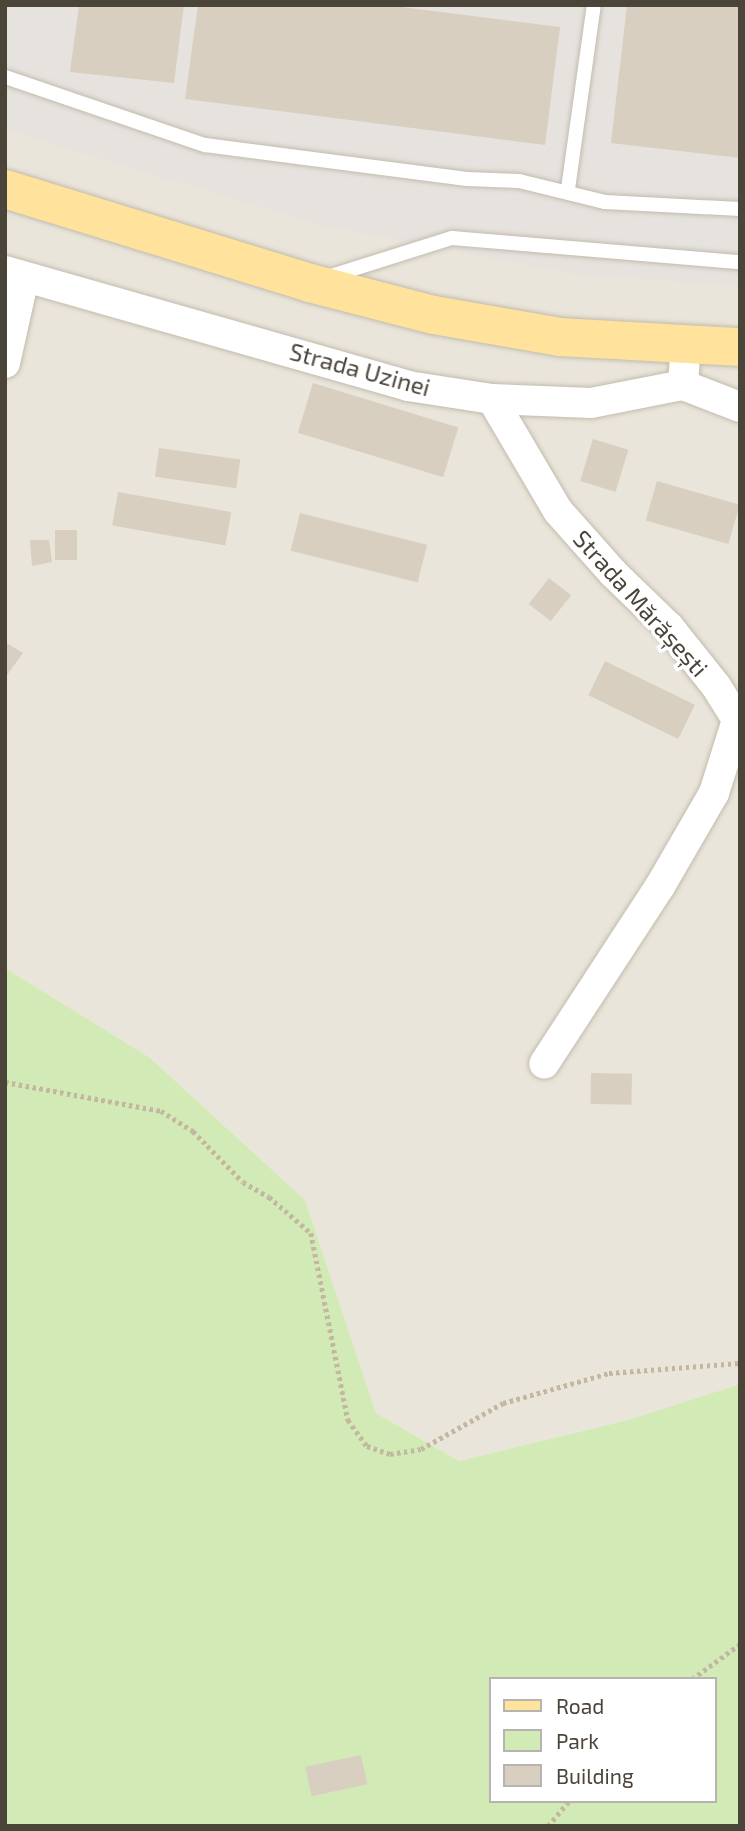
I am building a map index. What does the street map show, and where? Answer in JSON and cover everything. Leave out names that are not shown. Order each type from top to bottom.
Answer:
[{"type":"main road","points":[[5,188],[310,283],[434,315],[548,335],[686,346],[740,347]]},
{"type":"street","points":[[5,363],[14,274]]},
{"type":"street","name":"Strada Uzinei","points":[[14,274],[408,386],[492,399],[591,403],[683,385]]},
{"type":"street","points":[[686,346],[683,385],[740,407]]},
{"type":"street","name":"Strada Mărășești","points":[[492,399],[558,511],[669,626],[716,686],[737,720],[715,793],[654,897],[544,1064]]},
{"type":"lane","points":[[568,189],[594,5]]},
{"type":"lane","points":[[5,77],[205,145],[568,189],[605,202],[740,209]]},
{"type":"lane","points":[[310,283],[452,238],[740,262]]},
{"type":"path","points":[[5,1082],[161,1111],[193,1131],[243,1182],[269,1197],[311,1233],[348,1420],[367,1446],[390,1454],[421,1449],[503,1403],[609,1373],[740,1363]]},
{"type":"path","points":[[695,1677],[740,1644]]},
{"type":"path","points":[[548,1826],[567,1803]]},
{"type":"shaded area","points":[[5,5],[740,5],[740,1384],[628,1420],[459,1461],[376,1413],[305,1200],[149,1057],[5,968]]},
{"type":"shaded area","points":[[5,5],[740,5],[740,287],[569,273],[324,226],[5,130]]},
{"type":"green space","points":[[5,968],[149,1057],[305,1200],[376,1413],[459,1461],[628,1420],[740,1384],[740,1826],[5,1826]]},
{"type":"building","points":[[79,5],[184,5],[174,83],[70,72]]},
{"type":"building","points":[[198,5],[386,5],[560,27],[545,145],[185,99]]},
{"type":"building","points":[[627,5],[740,5],[740,158],[611,143]]},
{"type":"building","points":[[313,383],[458,427],[443,477],[298,433]]},
{"type":"building","points":[[593,439],[628,450],[616,492],[580,481]]},
{"type":"building","points":[[159,448],[240,459],[236,488],[155,477]]},
{"type":"building","points":[[657,481],[740,505],[728,544],[646,520]]},
{"type":"building","points":[[118,492],[231,512],[225,545],[112,525]]},
{"type":"building","points":[[300,513],[427,545],[418,583],[291,551]]},
{"type":"building","points":[[55,530],[77,530],[77,560],[55,560]]},
{"type":"building","points":[[30,540],[49,540],[52,562],[32,566]]},
{"type":"building","points":[[549,578],[571,595],[551,621],[529,604]]},
{"type":"building","points":[[5,642],[23,653],[5,678]]},
{"type":"building","points":[[605,661],[695,705],[678,739],[588,695]]},
{"type":"building","points":[[591,1073],[632,1074],[631,1105],[590,1104]]},
{"type":"building","points":[[361,1755],[367,1784],[311,1796],[305,1767]]}]
